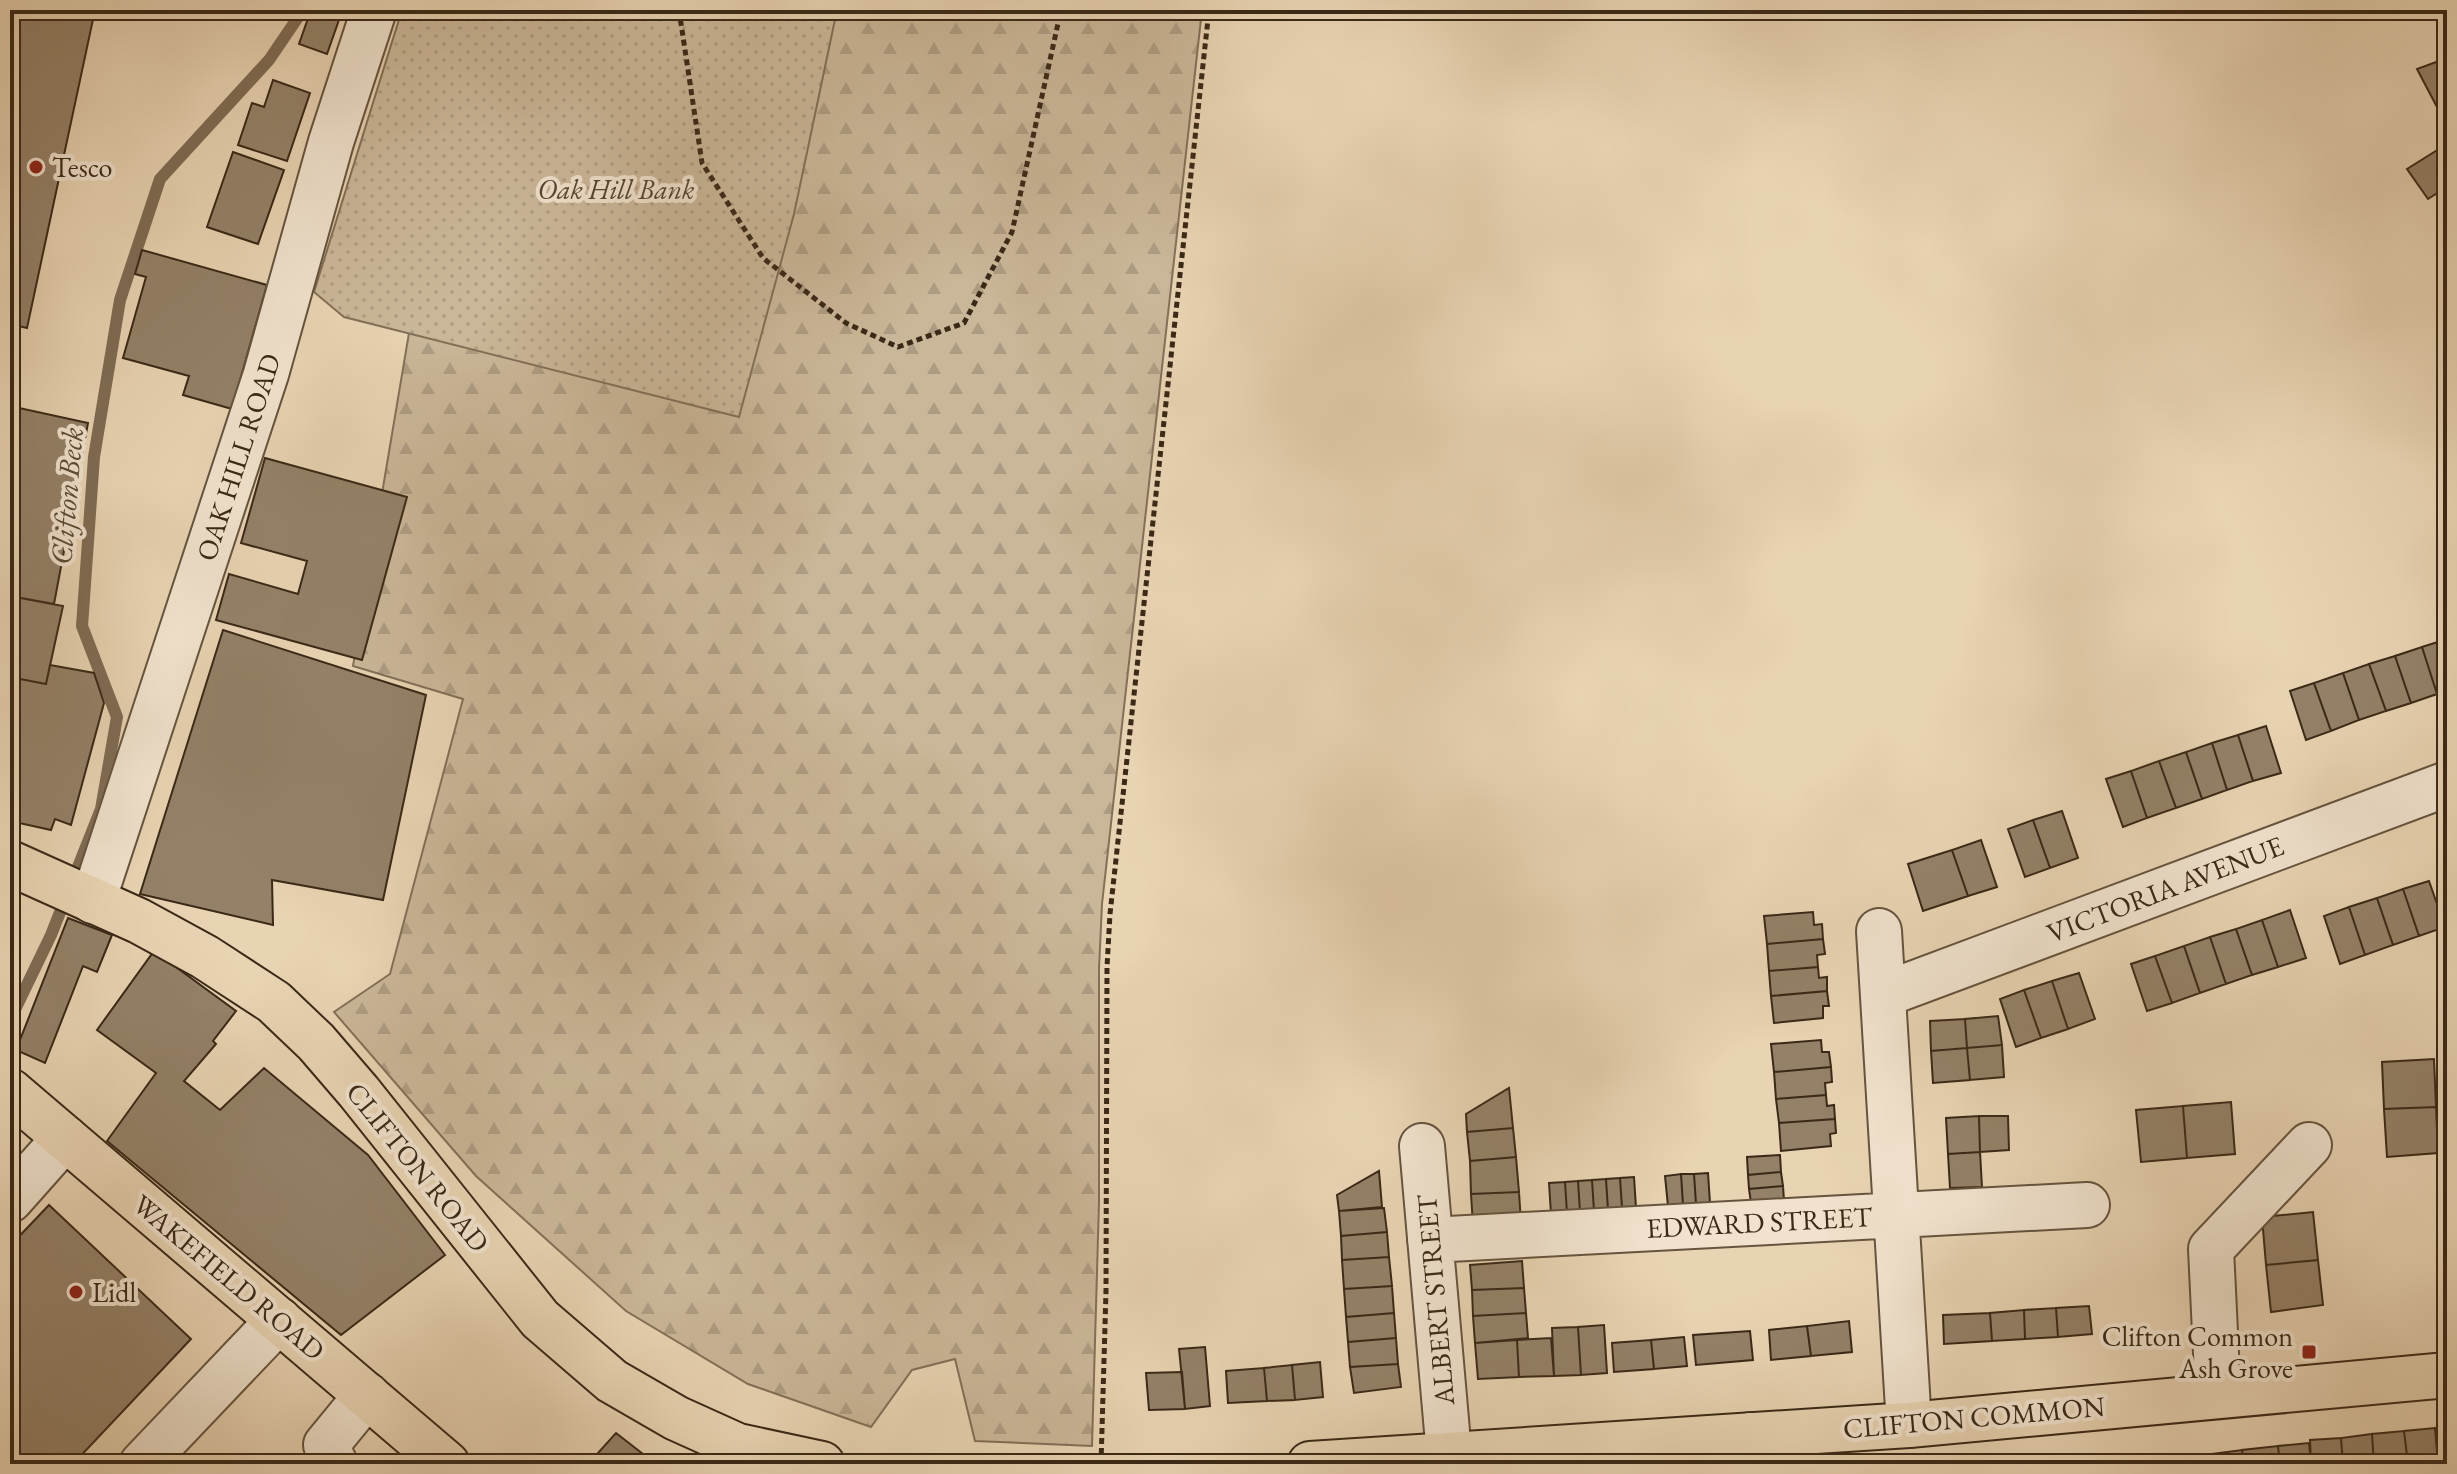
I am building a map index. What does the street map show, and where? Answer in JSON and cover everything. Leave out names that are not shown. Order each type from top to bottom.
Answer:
[{"type":"main road","name":"CLIFTON ROAD","points":[[56,884],[205,957],[274,1002],[316,1042],[359,1092],[540,1319],[612,1381],[676,1418],[738,1446],[822,1464]]},
{"type":"main road","name":"WAKEFIELD ROAD","points":[[10,1091],[447,1464]]},
{"type":"main road","name":"CLIFTON COMMON","points":[[1310,1464],[1449,1454],[1760,1450],[1909,1425],[2447,1375]]},
{"type":"street","name":"OAK HILL ROAD","points":[[56,884],[266,374],[331,142],[374,10]]},
{"type":"street","name":"VICTORIA AVENUE","points":[[1883,995],[2447,784]]},
{"type":"street","points":[[1879,931],[1909,1425]]},
{"type":"street","points":[[10,1200],[65,1138]]},
{"type":"street","points":[[2218,1395],[2211,1249],[2309,1145]]},
{"type":"street","name":"ALBERT STREET","points":[[1422,1146],[1449,1454]]},
{"type":"street","name":"EDWARD STREET","points":[[1430,1240],[2087,1205]]},
{"type":"street","points":[[142,1464],[279,1320]]},
{"type":"street","points":[[335,1464],[326,1445],[367,1395]]},
{"type":"path","points":[[679,10],[702,163],[763,258],[846,323],[898,347],[964,323],[1012,232],[1061,10]]},
{"type":"path","points":[[1101,1464],[1110,914],[1209,10]]},
{"type":"green space","name":"Oak Hill Bank","points":[[402,10],[837,10],[794,214],[739,417],[344,317],[314,292]]},
{"type":"green space","name":"Oak Hill Bank","points":[[514,10],[1202,10],[1102,904],[1099,1202],[1092,1446],[975,1441],[955,1359],[912,1370],[871,1427],[748,1384],[626,1311],[476,1176],[334,1012],[390,974],[463,699],[353,666],[409,333]]},
{"type":"building","name":"Tesco","points":[[10,10],[95,10],[27,328],[10,324]]},
{"type":"building","points":[[311,10],[340,17],[327,54],[299,44]]},
{"type":"building","points":[[2447,58],[2447,126],[2417,69]]},
{"type":"building","points":[[273,80],[310,93],[287,161],[238,145],[252,103],[264,107]]},
{"type":"building","points":[[2447,144],[2447,187],[2428,199],[2407,169]]},
{"type":"building","points":[[233,152],[284,170],[258,244],[207,227]]},
{"type":"building","points":[[142,250],[267,285],[232,409],[183,395],[189,376],[123,358],[146,277],[135,274]]},
{"type":"building","points":[[10,406],[88,423],[54,604],[10,596]]},
{"type":"building","points":[[265,458],[407,497],[362,660],[216,620],[229,574],[298,594],[307,561],[241,543]]},
{"type":"building","points":[[10,596],[63,606],[46,684],[10,677]]},
{"type":"building","points":[[223,630],[426,695],[383,900],[272,880],[273,925],[140,894]]},
{"type":"building","points":[[2447,639],[2447,691],[2437,694],[2422,647]]},
{"type":"building","points":[[2422,647],[2437,694],[2411,703],[2395,656]]},
{"type":"building","points":[[2395,656],[2411,703],[2386,711],[2369,664]]},
{"type":"building","points":[[2369,664],[2386,711],[2359,720],[2343,673]]},
{"type":"building","points":[[50,665],[94,673],[104,703],[71,825],[55,819],[51,830],[10,821],[10,677],[46,684]]},
{"type":"building","points":[[2343,673],[2359,720],[2331,731],[2314,683]]},
{"type":"building","points":[[2314,683],[2331,731],[2306,740],[2290,691]]},
{"type":"building","points":[[2266,726],[2281,773],[2253,781],[2238,735]]},
{"type":"building","points":[[2238,735],[2253,781],[2227,790],[2212,743]]},
{"type":"building","points":[[2212,743],[2227,790],[2202,799],[2186,752]]},
{"type":"building","points":[[2186,752],[2202,799],[2176,808],[2159,761]]},
{"type":"building","points":[[2159,761],[2176,808],[2147,818],[2131,771]]},
{"type":"building","points":[[2131,771],[2147,818],[2123,827],[2106,779]]},
{"type":"building","points":[[2062,811],[2078,858],[2050,868],[2033,820]]},
{"type":"building","points":[[2033,820],[2050,868],[2025,877],[2008,829]]},
{"type":"building","points":[[1981,840],[1997,887],[1968,896],[1952,850]]},
{"type":"building","points":[[1952,850],[1968,896],[1923,911],[1908,864]]},
{"type":"building","points":[[2429,881],[2445,927],[2419,936],[2403,889]]},
{"type":"building","points":[[2403,889],[2419,936],[2393,945],[2377,898]]},
{"type":"building","points":[[2377,898],[2393,945],[2365,955],[2349,907]]},
{"type":"building","points":[[2349,907],[2365,955],[2340,964],[2324,916]]},
{"type":"building","points":[[2290,910],[2306,958],[2278,967],[2262,920]]},
{"type":"building","points":[[1813,912],[1814,925],[1822,924],[1823,939],[1767,944],[1764,916]]},
{"type":"building","points":[[68,918],[112,935],[97,972],[83,966],[45,1063],[16,1050]]},
{"type":"building","points":[[2262,920],[2278,967],[2252,975],[2236,929]]},
{"type":"building","points":[[2236,929],[2252,975],[2226,984],[2210,937]]},
{"type":"building","points":[[2210,937],[2226,984],[2200,993],[2184,946]]},
{"type":"building","points":[[1823,939],[1825,954],[1817,955],[1818,967],[1769,971],[1767,944]]},
{"type":"building","points":[[2184,946],[2200,993],[2172,1003],[2155,956]]},
{"type":"building","points":[[154,951],[236,1011],[213,1041],[216,1044],[184,1081],[220,1110],[264,1068],[368,1155],[445,1255],[341,1335],[107,1141],[156,1073],[97,1030]]},
{"type":"building","points":[[2155,956],[2172,1003],[2147,1011],[2131,964]]},
{"type":"building","points":[[1818,967],[1819,978],[1827,977],[1827,991],[1771,996],[1769,971]]},
{"type":"building","points":[[2079,973],[2095,1019],[2068,1029],[2052,981]]},
{"type":"building","points":[[2052,981],[2068,1029],[2041,1038],[2024,990]]},
{"type":"building","points":[[2024,990],[2041,1038],[2016,1047],[2000,999]]},
{"type":"building","points":[[1827,991],[1829,1006],[1823,1006],[1823,1018],[1774,1023],[1771,996]]},
{"type":"building","points":[[1998,1016],[2002,1045],[1967,1048],[1965,1019]]},
{"type":"building","points":[[1965,1019],[1967,1048],[1931,1051],[1930,1021]]},
{"type":"building","points":[[1821,1040],[1822,1052],[1829,1052],[1831,1067],[1774,1072],[1771,1044]]},
{"type":"building","points":[[2002,1045],[2004,1077],[1970,1080],[1967,1048]]},
{"type":"building","points":[[1967,1048],[1970,1080],[1933,1083],[1931,1051]]},
{"type":"building","points":[[2434,1059],[2436,1107],[2384,1109],[2382,1062]]},
{"type":"building","points":[[1831,1067],[1832,1082],[1825,1083],[1826,1095],[1776,1099],[1774,1072]]},
{"type":"building","points":[[1509,1088],[1513,1128],[1467,1132],[1466,1114]]},
{"type":"building","points":[[1826,1095],[1827,1106],[1834,1105],[1835,1119],[1779,1123],[1776,1099]]},
{"type":"building","points":[[2231,1102],[2235,1154],[2187,1158],[2183,1106]]},
{"type":"building","points":[[2183,1106],[2187,1158],[2141,1162],[2136,1110]]},
{"type":"building","points":[[2436,1107],[2438,1153],[2387,1157],[2384,1109]]},
{"type":"building","points":[[1979,1116],[2008,1116],[2009,1150],[1980,1152]]},
{"type":"building","points":[[1979,1116],[1980,1152],[1948,1154],[1946,1118]]},
{"type":"building","points":[[1835,1119],[1836,1133],[1830,1134],[1831,1146],[1781,1151],[1779,1123]]},
{"type":"building","points":[[1513,1128],[1516,1157],[1470,1161],[1467,1132]]},
{"type":"building","points":[[1980,1152],[1982,1187],[1950,1188],[1948,1154]]},
{"type":"building","points":[[1780,1155],[1781,1172],[1748,1175],[1747,1157]]},
{"type":"building","points":[[1516,1157],[1519,1192],[1471,1194],[1470,1161]]},
{"type":"building","points":[[1379,1171],[1382,1207],[1339,1211],[1337,1195]]},
{"type":"building","points":[[1781,1172],[1783,1186],[1749,1189],[1748,1175]]},
{"type":"building","points":[[1708,1173],[1710,1203],[1696,1204],[1694,1174]]},
{"type":"building","points":[[1681,1174],[1694,1174],[1696,1204],[1683,1205]]},
{"type":"building","points":[[1681,1174],[1683,1205],[1668,1206],[1665,1176]]},
{"type":"building","points":[[1634,1177],[1636,1208],[1622,1208],[1620,1178]]},
{"type":"building","points":[[1620,1178],[1622,1208],[1608,1210],[1606,1179]]},
{"type":"building","points":[[1606,1179],[1608,1210],[1594,1211],[1592,1180]]},
{"type":"building","points":[[1592,1180],[1594,1211],[1580,1212],[1578,1181]]},
{"type":"building","points":[[1578,1181],[1580,1212],[1567,1213],[1565,1182]]},
{"type":"building","points":[[1565,1182],[1567,1213],[1551,1214],[1549,1183]]},
{"type":"building","points":[[1783,1186],[1784,1200],[1751,1203],[1749,1189]]},
{"type":"building","points":[[1519,1192],[1521,1223],[1473,1225],[1471,1194]]},
{"type":"building","name":"Lidl","points":[[49,1205],[191,1339],[73,1464],[10,1464],[10,1246]]},
{"type":"building","points":[[1384,1208],[1387,1232],[1341,1236],[1339,1211]]},
{"type":"building","points":[[2313,1212],[2318,1260],[2266,1265],[2262,1217]]},
{"type":"building","points":[[1387,1232],[1389,1257],[1342,1260],[1341,1236]]},
{"type":"building","points":[[1389,1257],[1392,1286],[1344,1289],[1342,1260]]},
{"type":"building","points":[[2318,1260],[2323,1305],[2271,1312],[2266,1265]]},
{"type":"building","points":[[1522,1261],[1524,1288],[1472,1290],[1470,1265]]},
{"type":"building","points":[[1392,1286],[1394,1313],[1346,1317],[1344,1289]]},
{"type":"building","points":[[1524,1288],[1526,1313],[1473,1316],[1472,1290]]},
{"type":"building","points":[[2089,1306],[2092,1334],[2058,1337],[2056,1308]]},
{"type":"building","points":[[2056,1308],[2058,1337],[2025,1339],[2024,1310]]},
{"type":"building","points":[[2024,1310],[2025,1339],[1992,1341],[1990,1313]]},
{"type":"building","points":[[1394,1313],[1396,1338],[1348,1342],[1346,1317]]},
{"type":"building","points":[[1526,1313],[1528,1338],[1475,1343],[1473,1316]]},
{"type":"building","points":[[1990,1313],[1992,1341],[1944,1344],[1943,1315]]},
{"type":"building","points":[[1849,1321],[1852,1352],[1811,1356],[1807,1326]]},
{"type":"building","points":[[1604,1325],[1607,1373],[1581,1375],[1578,1327]]},
{"type":"building","points":[[1807,1326],[1811,1356],[1771,1360],[1769,1330]]},
{"type":"building","points":[[1578,1327],[1581,1375],[1554,1376],[1552,1328]]},
{"type":"building","points":[[1750,1331],[1753,1360],[1696,1365],[1693,1335]]},
{"type":"building","points":[[1684,1337],[1687,1366],[1654,1369],[1651,1340]]},
{"type":"building","points":[[1396,1338],[1398,1364],[1350,1367],[1348,1342]]},
{"type":"building","points":[[1551,1338],[1554,1376],[1519,1377],[1517,1340]]},
{"type":"building","points":[[1517,1340],[1519,1377],[1478,1379],[1475,1343]]},
{"type":"building","points":[[1651,1340],[1654,1369],[1614,1372],[1612,1343]]},
{"type":"building","points":[[1205,1347],[1210,1406],[1185,1409],[1179,1349]]},
{"type":"building","points":[[1320,1362],[1323,1397],[1295,1400],[1292,1365]]},
{"type":"building","points":[[1398,1364],[1401,1387],[1354,1393],[1350,1367]]},
{"type":"building","points":[[1292,1365],[1295,1400],[1267,1401],[1264,1368]]},
{"type":"building","points":[[1264,1368],[1267,1401],[1228,1403],[1226,1371]]},
{"type":"building","points":[[1182,1372],[1185,1409],[1149,1410],[1146,1373]]},
{"type":"building","points":[[2447,1427],[2447,1464],[2438,1464],[2435,1428]]},
{"type":"building","points":[[2435,1428],[2438,1464],[2408,1464],[2404,1431]]},
{"type":"building","points":[[2404,1431],[2408,1464],[2374,1464],[2372,1434]]},
{"type":"building","points":[[616,1433],[652,1461],[656,1455],[667,1464],[588,1464]]},
{"type":"building","points":[[2372,1434],[2374,1464],[2343,1464],[2341,1438]]},
{"type":"building","points":[[2341,1438],[2343,1464],[2311,1464],[2310,1440]]},
{"type":"building","points":[[2309,1443],[2311,1464],[2280,1464],[2278,1446]]},
{"type":"building","points":[[2278,1446],[2280,1464],[2244,1464],[2242,1450]]},
{"type":"building","points":[[2242,1450],[2244,1464],[2196,1464],[2195,1456]]},
{"type":"waterway","name":"Clifton Beck","points":[[10,1020],[51,935],[101,809],[117,717],[82,626],[94,457],[120,300],[160,179],[269,60],[303,10]]},
{"type":"place","name":"Tesco","points":[[36,167]]},
{"type":"place","name":"Lidl","points":[[76,1292]]},
{"type":"place","name":"Clifton Common Ash Grove","points":[[2309,1352]]}]
